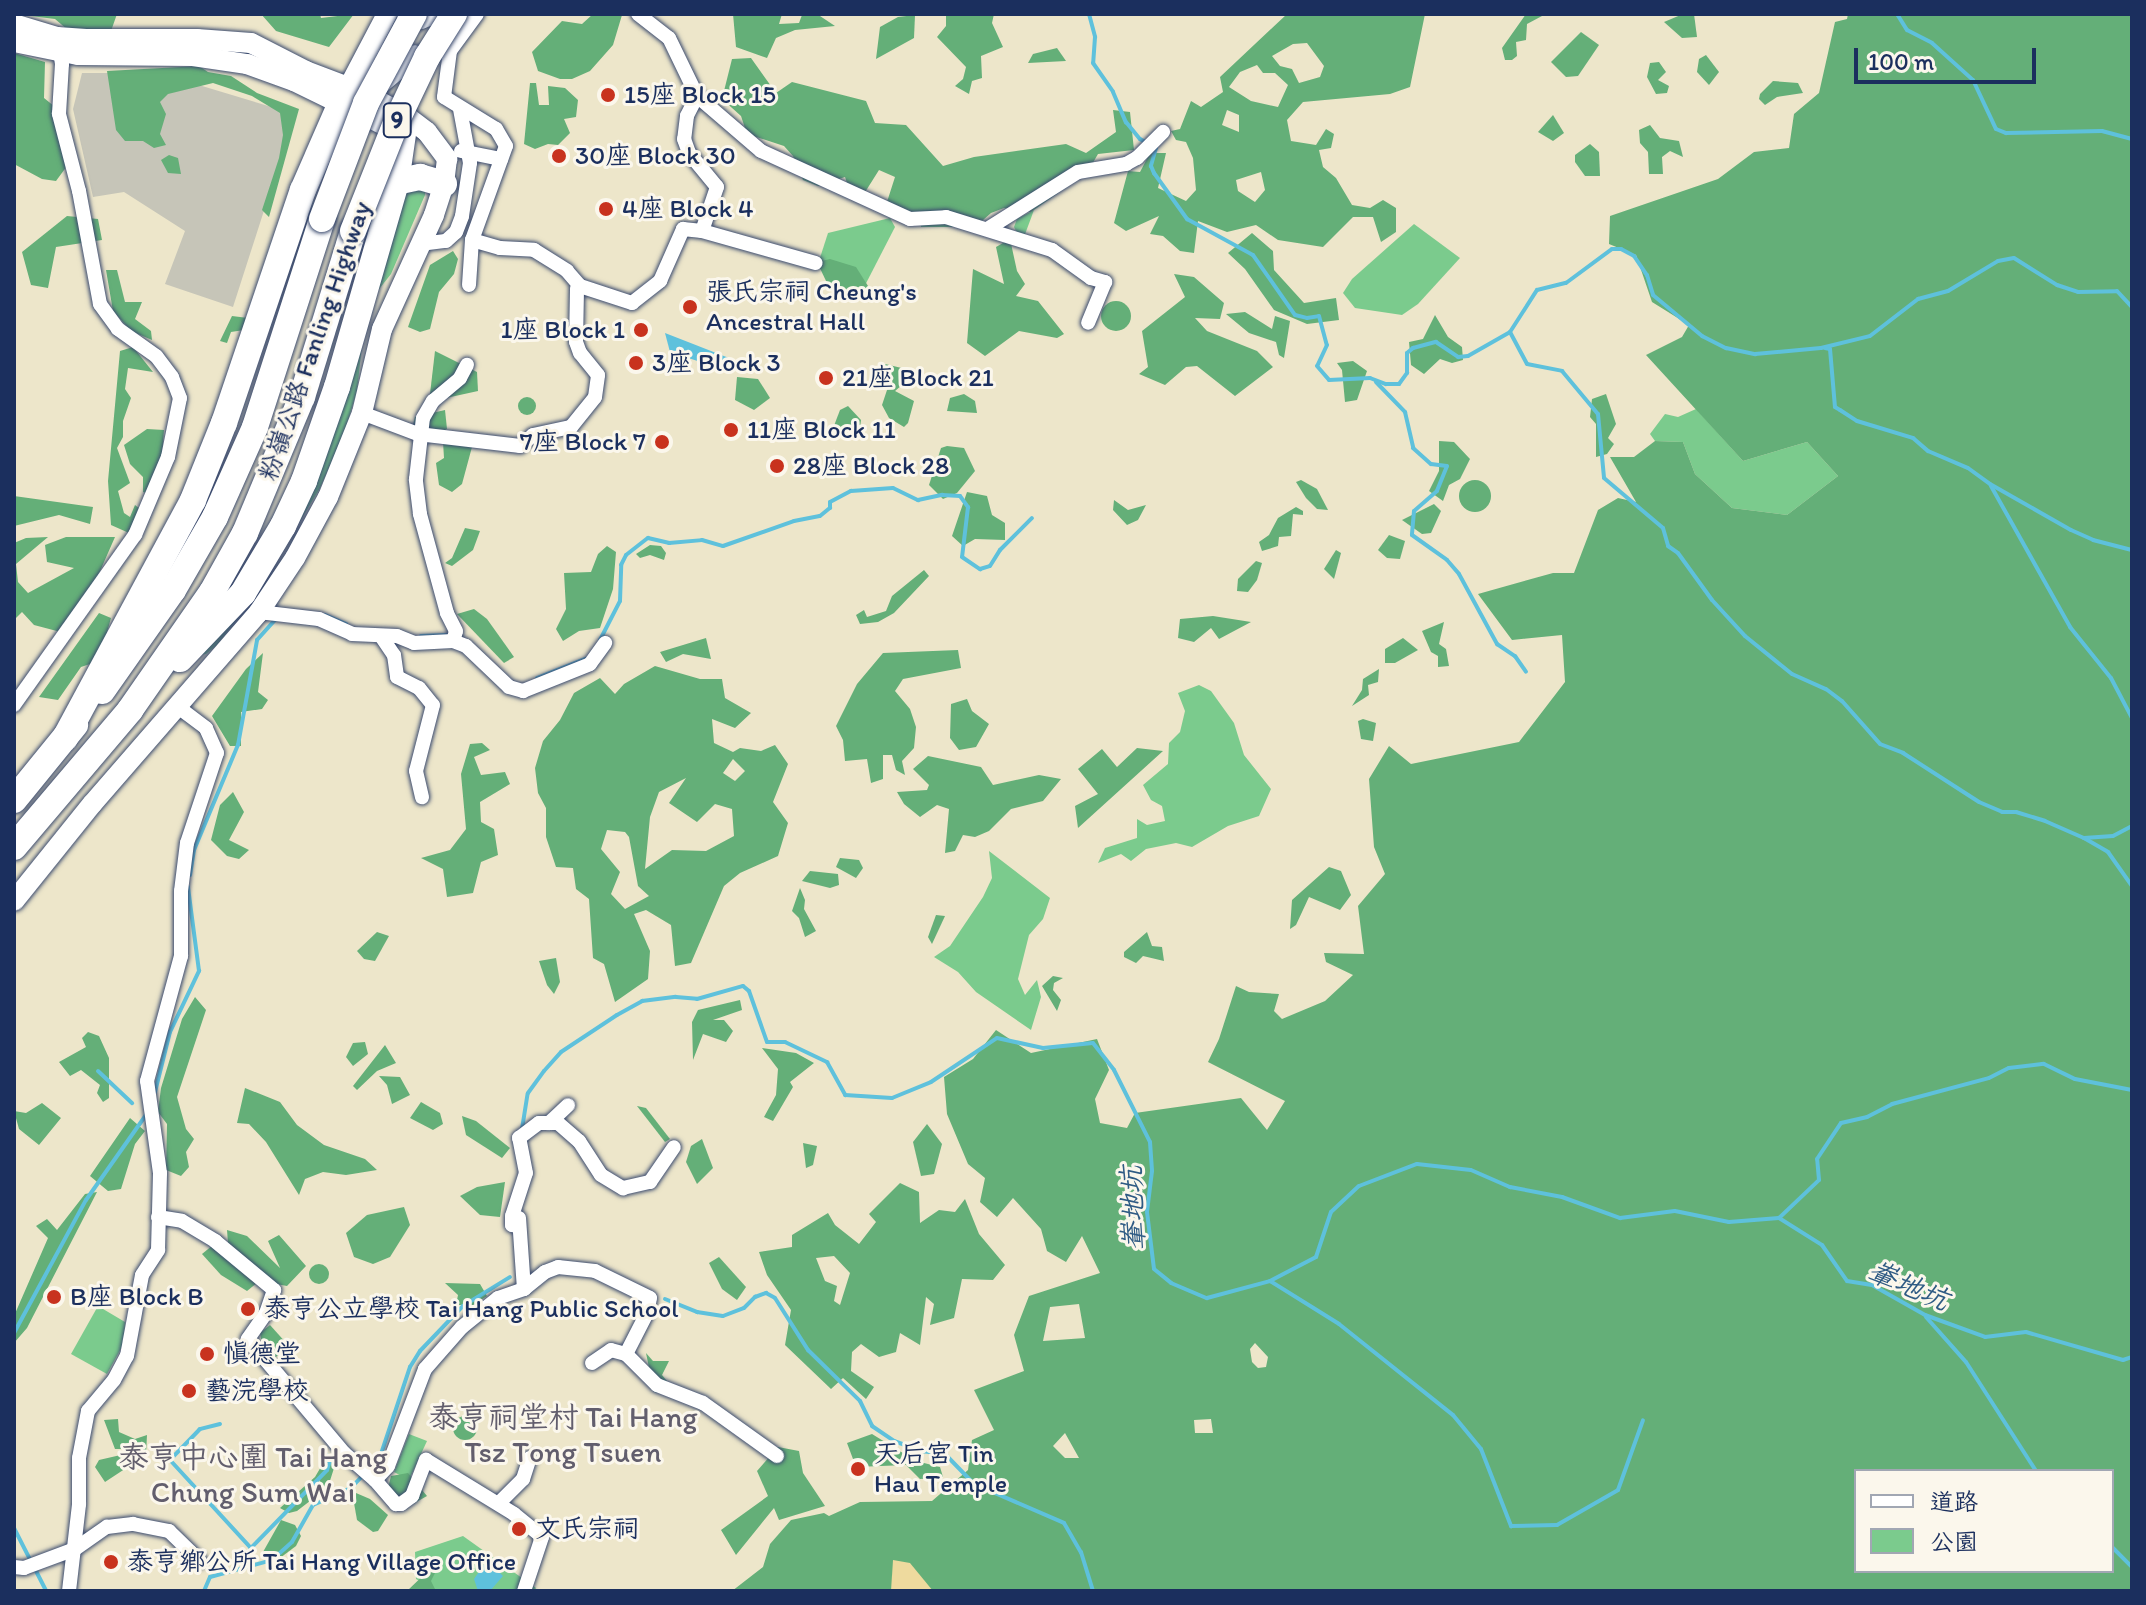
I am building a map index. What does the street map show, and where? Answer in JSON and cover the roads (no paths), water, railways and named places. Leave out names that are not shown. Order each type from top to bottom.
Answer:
[{"type":"highway","name":"粉嶺公路 Fanling Highway","points":[[14,800],[143,637],[215,517],[265,398],[322,219],[366,103],[414,14]]},
{"type":"highway","name":"粉嶺公路 Fanling Highway","points":[[14,847],[130,710],[212,592],[245,533],[302,397],[353,231],[398,118],[427,57],[454,14]]},
{"type":"highway","points":[[65,738],[193,500],[224,423],[303,190],[352,89]]},
{"type":"highway","points":[[130,710],[234,604],[283,526],[304,481],[337,387],[396,182],[405,125]]},
{"type":"highway","points":[[396,182],[450,166]]},
{"type":"main road","points":[[352,89],[387,14]]},
{"type":"main road","points":[[406,14],[421,19],[436,14]]},
{"type":"main road","points":[[405,125],[415,55],[436,14]]},
{"type":"main road","points":[[14,24],[59,44],[197,39],[251,43],[285,50],[352,89],[405,125],[450,166],[382,329],[362,413],[273,614],[177,706],[57,845],[14,901]]},
{"type":"main road","points":[[14,42],[232,61],[277,74],[352,89],[415,55]]},
{"type":"street","points":[[469,285],[472,240],[506,146],[496,129],[444,97],[444,78],[450,51],[477,14]]},
{"type":"street","points":[[638,14],[669,38],[697,96],[741,137],[783,163],[910,219],[946,217],[1052,250],[1091,278],[1105,282],[1088,323]]},
{"type":"street","points":[[14,705],[135,535],[168,457],[180,398],[172,377],[156,356],[118,329],[100,304],[79,191],[59,114],[59,44]]},
{"type":"street","points":[[697,96],[687,116],[684,139],[689,153],[717,187],[702,231]]},
{"type":"street","points":[[450,166],[460,109]]},
{"type":"street","points":[[989,228],[1078,172],[1126,164],[1155,141]]},
{"type":"street","points":[[450,166],[501,159]]},
{"type":"street","points":[[420,244],[446,241],[456,232],[470,176],[450,166]]},
{"type":"street","points":[[472,240],[500,248],[534,250],[567,271],[580,286],[632,303],[660,281],[683,229],[702,231],[816,263]]},
{"type":"street","points":[[362,413],[418,434],[520,446],[533,435],[571,427],[595,397],[598,375],[580,353],[576,342],[577,289],[580,286]]},
{"type":"street","points":[[467,365],[460,378],[433,401],[418,434],[416,479],[420,514],[454,637],[509,687],[523,691],[590,664],[605,643]]},
{"type":"street","points":[[273,614],[319,619],[352,634],[397,636],[414,643],[454,637]]},
{"type":"street","points":[[381,636],[394,655],[397,677],[419,688],[433,705],[416,771],[422,797]]},
{"type":"street","points":[[69,1591],[75,1549],[79,1458],[88,1411],[114,1380],[127,1356],[142,1275],[158,1250],[160,1173],[147,1081],[181,956],[181,891],[187,843],[217,753],[206,728],[177,706]]},
{"type":"street","points":[[549,1123],[568,1105]]},
{"type":"street","points":[[519,1226],[512,1225],[526,1173],[523,1136],[539,1123],[558,1123],[579,1141],[601,1175],[623,1188],[650,1182],[674,1147]]},
{"type":"street","points":[[523,1199],[519,1226],[524,1289]]},
{"type":"street","points":[[158,1217],[182,1221],[215,1241],[274,1290],[266,1313],[248,1339],[396,1504],[412,1496],[426,1460],[499,1503],[542,1537],[524,1591]]},
{"type":"street","points":[[372,1478],[388,1466],[425,1369],[462,1327],[498,1298],[524,1289],[545,1272],[558,1267],[595,1271],[650,1298],[647,1313],[626,1354]]},
{"type":"street","points":[[592,1363],[611,1350],[626,1354],[657,1385],[703,1403],[777,1456]]},
{"type":"street","points":[[499,1503],[523,1479],[530,1458]]},
{"type":"street","points":[[19,1567],[75,1549],[107,1527],[133,1524],[169,1531],[200,1561]]},
{"type":"water","points":[[665,333],[729,358],[732,363],[728,371],[670,352]]},
{"type":"water","points":[[485,1563],[492,1565],[503,1576],[490,1591],[478,1591],[474,1579]]},
{"type":"waterway","points":[[1089,14],[1095,37],[1093,63],[1113,92],[1126,122],[1140,139],[1156,148],[1151,166],[1154,173],[1187,219],[1253,255],[1295,315],[1307,318],[1319,316],[1327,345],[1317,366],[1329,380],[1370,378],[1386,384],[1399,384],[1407,373],[1407,353],[1413,348],[1436,342],[1458,357],[1468,356],[1510,332],[1537,290],[1566,283],[1612,249],[1621,249],[1634,256],[1647,275],[1653,295],[1702,336],[1726,348],[1755,354],[1821,348],[1870,336],[1918,299],[1948,291],[1998,261],[2014,258],[2057,285],[2078,292],[2117,291],[2132,307]]},
{"type":"waterway","points":[[1897,14],[1907,30],[1932,43],[1973,80],[1996,129],[2006,133],[2102,131],[2132,139]]},
{"type":"waterway","points":[[1510,332],[1527,364],[1562,371],[1598,414],[1604,478],[1663,528],[1668,546],[1678,553],[1712,600],[1745,636],[1792,674],[1826,689],[1842,701],[1880,744],[1903,753],[1979,802],[2002,812],[2016,812],[2045,821],[2084,838],[2113,836],[2132,826]]},
{"type":"waterway","points":[[1825,348],[1830,349],[1835,407],[1857,421],[1913,438],[1928,451],[1968,468],[2071,530],[2093,540],[2132,550]]},
{"type":"waterway","points":[[1376,382],[1405,412],[1413,448],[1431,464],[1447,466],[1437,491],[1414,511],[1412,535],[1447,560],[1459,574],[1497,644],[1515,656],[1526,672]]},
{"type":"waterway","points":[[1991,486],[2070,627],[2111,678],[2132,718]]},
{"type":"waterway","points":[[600,640],[620,601],[621,565],[626,555],[648,538],[669,543],[702,540],[723,546],[794,521],[820,516],[830,508],[830,502],[851,491],[893,488],[918,500],[942,495],[960,496],[968,507],[962,557],[980,569],[990,566],[1000,550],[1032,518]]},
{"type":"waterway","points":[[325,615],[346,624]]},
{"type":"waterway","points":[[190,875],[194,850],[238,745],[257,640],[277,618]]},
{"type":"waterway","points":[[421,636],[448,635]]},
{"type":"waterway","points":[[537,678],[585,659]]},
{"type":"waterway","points":[[2084,838],[2108,852],[2132,886]]},
{"type":"waterway","points":[[155,1092],[170,1032],[199,971],[188,887]]},
{"type":"waterway","name":"輋地坑","points":[[522,1129],[528,1093],[544,1071],[561,1052],[617,1015],[642,1001],[676,997],[697,999],[743,986],[749,991],[767,1042],[785,1042],[827,1062],[845,1095],[892,1098],[931,1082],[997,1038],[1043,1048],[1093,1043],[1114,1070],[1150,1142],[1152,1171],[1147,1212],[1154,1269],[1171,1283],[1207,1298],[1270,1281],[1316,1257],[1331,1212],[1359,1186],[1417,1164],[1471,1170],[1510,1187],[1562,1197],[1620,1218],[1675,1211],[1729,1222],[1779,1218],[1822,1245],[1847,1281],[1872,1285],[1925,1315],[1985,1337],[2026,1332],[2123,1360],[2132,1357]]},
{"type":"waterway","points":[[1779,1218],[1819,1180],[1817,1159],[1841,1123],[1867,1117],[1892,1104],[1989,1078],[2009,1068],[2044,1064],[2075,1079],[2132,1090]]},
{"type":"waterway","points":[[98,1071],[132,1103]]},
{"type":"waterway","points":[[14,1333],[86,1200],[146,1115]]},
{"type":"waterway","points":[[204,1591],[210,1577],[272,1560],[292,1542],[313,1505],[351,1488],[380,1457],[410,1367],[420,1351],[463,1306],[510,1277]]},
{"type":"waterway","points":[[1270,1281],[1339,1324],[1453,1415],[1481,1449],[1511,1526],[1557,1525],[1618,1490],[1643,1420]]},
{"type":"waterway","points":[[665,1299],[697,1312],[723,1316],[744,1308],[755,1297],[766,1293],[775,1298],[808,1350],[860,1401],[872,1426],[894,1441],[921,1451],[945,1454],[974,1484],[1064,1523],[1081,1552],[1093,1591]]},
{"type":"waterway","points":[[1926,1317],[1966,1362],[2035,1469]]},
{"type":"waterway","points":[[220,1424],[200,1429],[170,1460],[251,1548]]},
{"type":"waterway","points":[[242,1570],[251,1548],[327,1470],[330,1461],[325,1453]]},
{"type":"waterway","points":[[14,1528],[31,1562]]},
{"type":"waterway","points":[[2114,1549],[2132,1567]]},
{"type":"waterway","points":[[35,1569],[46,1591]]},
{"type":"place","name":"15座 Block 15","points":[[608,95]]},
{"type":"place","name":"30座 Block 30","points":[[559,156]]},
{"type":"place","name":"4座 Block 4","points":[[606,209]]},
{"type":"place","name":"張氏宗祠 Cheung's Ancestral Hall","points":[[690,307]]},
{"type":"place","name":"1座 Block 1","points":[[641,330]]},
{"type":"place","name":"3座 Block 3","points":[[636,363]]},
{"type":"place","name":"21座 Block 21","points":[[826,378]]},
{"type":"place","name":"11座 Block 11","points":[[731,430]]},
{"type":"place","name":"7座 Block 7","points":[[662,442]]},
{"type":"place","name":"28座 Block 28","points":[[777,466]]},
{"type":"place","name":"B座 Block B","points":[[54,1297]]},
{"type":"place","name":"泰亨公立學校 Tai Hang Public School","points":[[248,1309]]},
{"type":"place","name":"慎德堂","points":[[207,1354]]},
{"type":"place","name":"藝浣學校","points":[[189,1391]]},
{"type":"place","name":"天后宮 Tin Hau Temple","points":[[858,1469]]},
{"type":"place","name":"文氏宗祠","points":[[519,1529]]},
{"type":"place","name":"泰亨鄉公所 Tai Hang Village Office","points":[[111,1562]]},
{"type":"district","name":"泰亨祠堂村 Tai Hang Tsz Tong Tsuen","points":[[563,1434]]},
{"type":"district","name":"泰亨中心圍 Tai Hang Chung Sum Wai","points":[[253,1474]]}]
